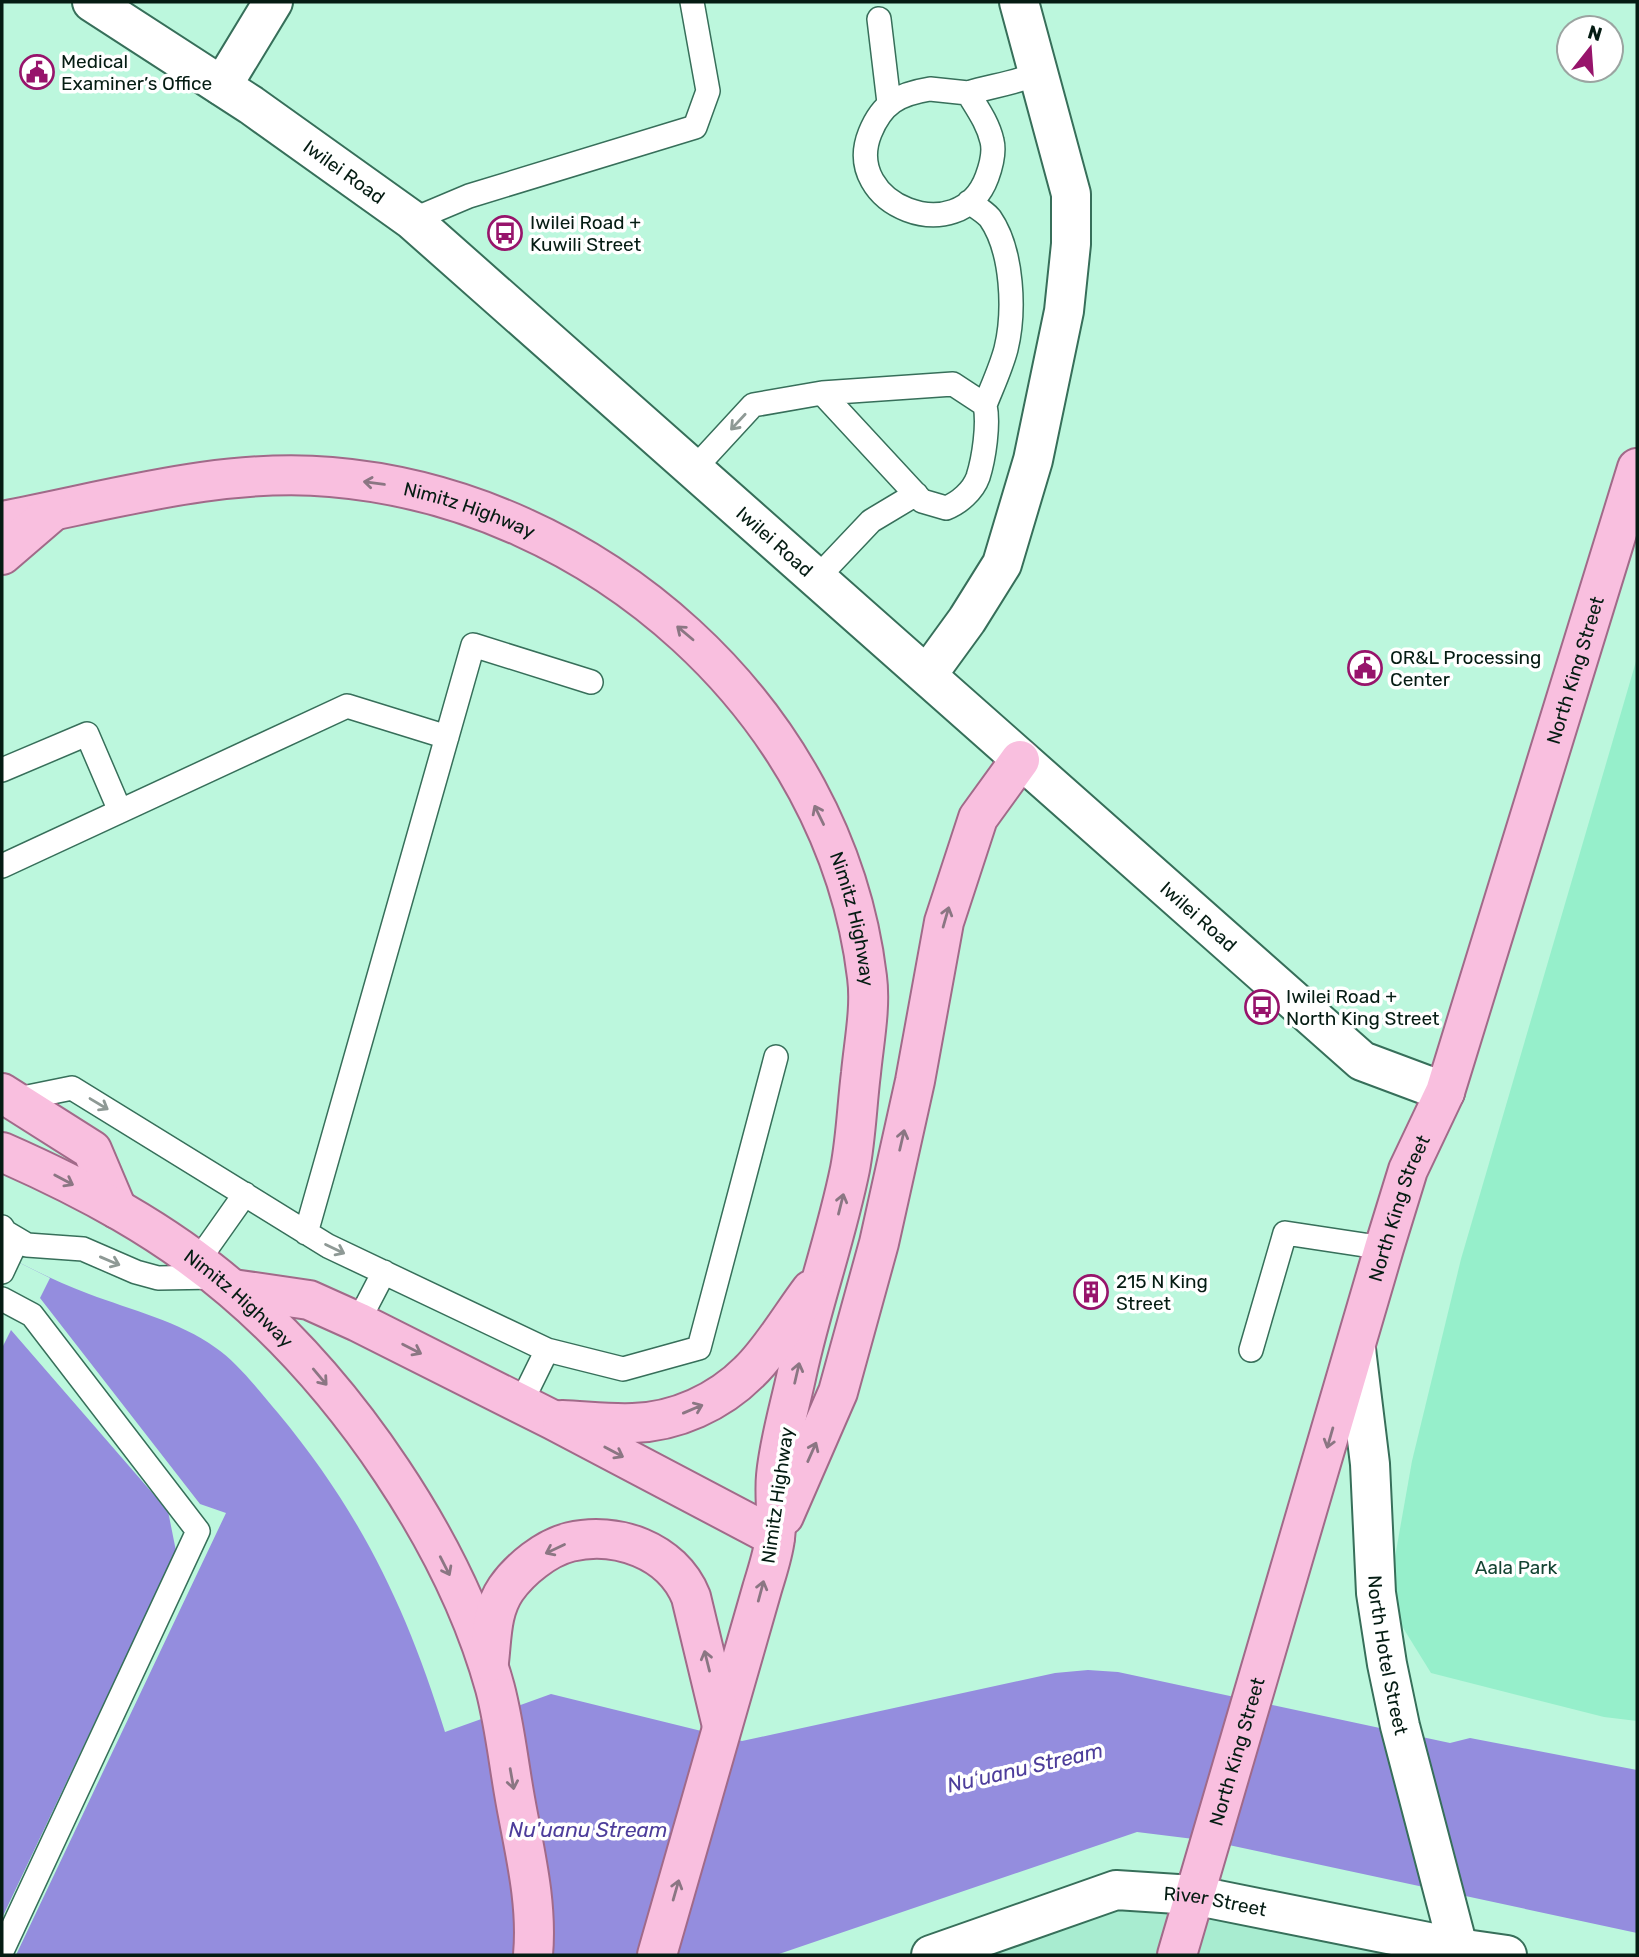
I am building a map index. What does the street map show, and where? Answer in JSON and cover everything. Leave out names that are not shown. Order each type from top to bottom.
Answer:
[{"type":"main road","name":"North King Street","points":[[1177,1955],[1408,1170],[1445,1092],[1637,468]]},
{"type":"main road","name":"Nimitz Highway","points":[[2,521],[155,491],[273,475],[332,477],[389,485],[500,516],[554,541],[650,604],[695,641],[769,727],[798,773],[823,822],[840,863],[858,926],[868,981],[865,1040],[850,1166],[798,1368],[776,1475],[775,1537],[657,1955]]},
{"type":"main road","points":[[2,555],[54,511]]},
{"type":"main road","points":[[216,1276],[309,1300],[358,1322],[775,1537],[838,1392],[879,1243],[909,1108],[944,922],[978,818],[1020,760]]},
{"type":"main road","points":[[7,1097],[92,1150],[117,1209]]},
{"type":"main road","name":"Nimitz Highway","points":[[2,1152],[55,1175],[117,1209],[216,1276],[276,1329],[316,1373],[354,1418],[394,1474],[429,1534],[460,1596],[489,1669],[500,1711],[527,1856],[532,1900],[533,1955]]},
{"type":"main road","points":[[537,1412],[635,1423],[661,1420],[710,1402],[751,1371],[825,1270]]},
{"type":"main road","points":[[489,1669],[493,1622],[498,1605],[507,1588],[531,1564],[549,1550],[569,1542],[590,1539],[633,1545],[665,1562],[685,1583],[723,1728]]},
{"type":"street","name":"Iwilei Road","points":[[92,2],[222,86],[412,220],[1362,1061],[1445,1092]]},
{"type":"street","points":[[222,86],[273,2]]},
{"type":"street","points":[[927,675],[1002,565],[1033,460],[1064,311],[1071,194],[1019,2]]},
{"type":"street","name":"North Hotel Street","points":[[1356,1349],[1370,1464],[1376,1593],[1387,1664],[1400,1726],[1459,1952]]},
{"type":"street","name":"River Street","points":[[931,1955],[1116,1890],[1193,1895],[1459,1952],[1507,1955]]},
{"type":"lane","points":[[412,220],[470,196],[695,127],[708,91],[692,2]]},
{"type":"lane","points":[[879,19],[889,103]]},
{"type":"lane","points":[[968,93],[985,121],[992,142],[992,164],[984,185],[969,202],[955,211],[936,216],[915,214],[897,206],[882,194],[871,177],[866,158],[867,138],[875,119],[889,103],[908,92],[930,89],[968,93],[1021,81],[1039,73]]},
{"type":"lane","points":[[822,393],[922,501],[946,508],[968,493],[977,478],[988,419],[985,405],[1005,351],[1011,313],[1007,264],[989,217],[969,202]]},
{"type":"lane","points":[[694,469],[753,405],[822,393],[953,384],[985,405]]},
{"type":"lane","points":[[817,578],[871,521],[916,494]]},
{"type":"lane","points":[[306,1233],[473,645],[592,682]]},
{"type":"lane","points":[[2,866],[347,706],[447,737]]},
{"type":"lane","points":[[2,770],[87,734],[120,811]]},
{"type":"lane","points":[[7,1097],[72,1088],[328,1246],[547,1350],[623,1370],[699,1348],[776,1057]]},
{"type":"lane","points":[[2,1272],[10,1233],[38,1247],[67,1246],[83,1250],[158,1278],[216,1276],[245,1194]]},
{"type":"lane","points":[[1251,1350],[1284,1233],[1384,1248]]},
{"type":"lane","points":[[358,1322],[384,1272]]},
{"type":"lane","points":[[2,1299],[32,1315],[198,1531],[2,1951]]},
{"type":"lane","points":[[537,1412],[547,1350]]},
{"type":"shaded area","points":[[1116,1890],[1504,1955],[931,1955]]},
{"type":"green space","name":"Aala Park","points":[[1637,658],[1637,1721],[1604,1717],[1431,1673],[1387,1602],[1412,1461],[1461,1259]]},
{"type":"water","points":[[2,1254],[78,1290],[186,1330],[216,1348],[241,1370],[307,1450],[357,1525],[415,1644],[445,1732],[551,1694],[742,1741],[1055,1673],[1088,1670],[1118,1672],[1450,1743],[1470,1738],[1637,1770],[1637,1933],[1210,1841],[1137,1832],[776,1955],[2,1955]]},
{"type":"pier","points":[[2,1254],[50,1278],[40,1298],[200,1504],[226,1513],[16,1955],[2,1955],[2,1918],[176,1551],[168,1511],[11,1330],[2,1348]]},
{"type":"place","name":"Medical Examiner’s Office","points":[[37,72]]},
{"type":"place","name":"Iwilei Road + Kuwili Street","points":[[505,233]]},
{"type":"place","name":"OR&L Processing Center","points":[[1365,668]]},
{"type":"place","name":"Iwilei Road + North King Street","points":[[1262,1007]]},
{"type":"place","name":"215 N King Street","points":[[1091,1292]]},
{"type":"water label","name":"Nuʻuanu Stream","points":[[1025,1768]]},
{"type":"water label","name":"Nu'uanu Stream","points":[[588,1830]]}]
